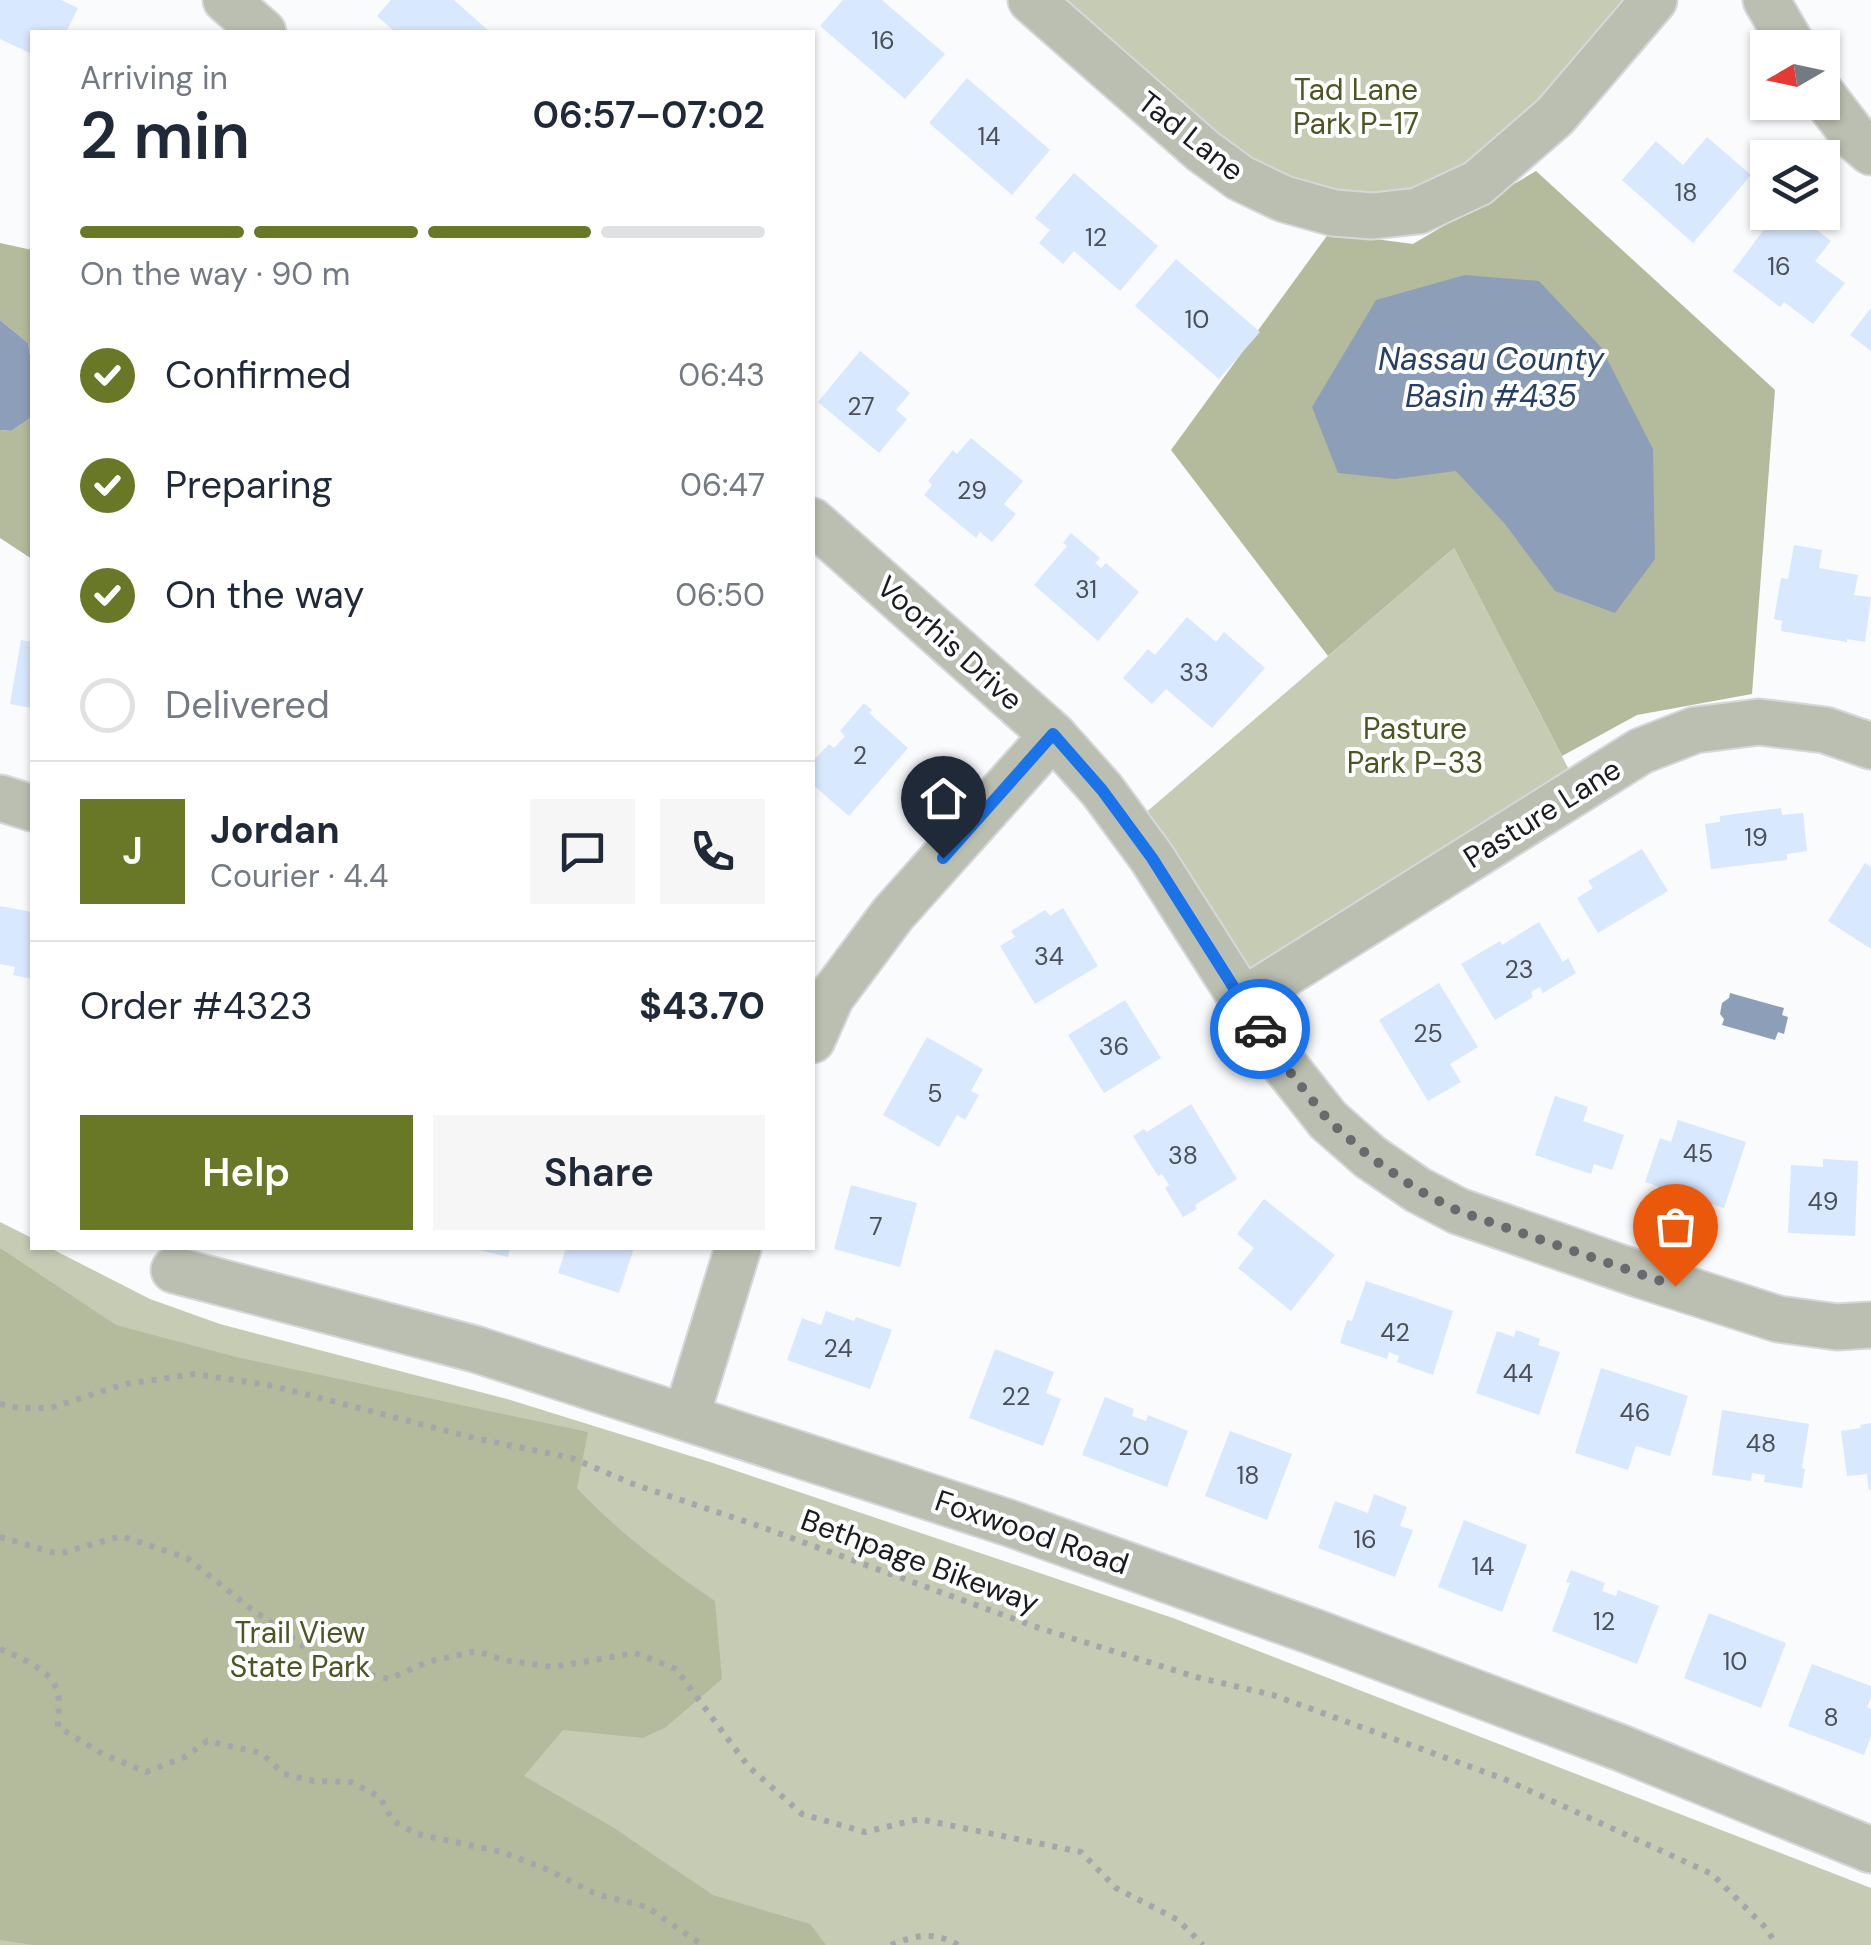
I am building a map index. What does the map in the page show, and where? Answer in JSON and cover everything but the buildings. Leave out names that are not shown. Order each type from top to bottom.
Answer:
[{"type":"street","points":[[226,0],[261,30]]},
{"type":"street","name":"Tad Lane","points":[[1031,0],[1202,152],[1240,178],[1284,199],[1334,213],[1372,216],[1418,211],[1478,184],[1555,116],[1654,0]]},
{"type":"street","points":[[1766,0],[1784,30]]},
{"type":"street","points":[[1840,118],[1871,152]]},
{"type":"street","name":"Voorhis Drive","points":[[815,524],[1053,734],[1102,790],[1152,858],[1282,1062],[1328,1120],[1370,1157],[1418,1190],[1458,1211],[1641,1275],[1778,1320],[1871,1325]]},
{"type":"street","name":"Pasture Lane","points":[[1242,1001],[1641,751],[1696,730],[1760,722],[1825,730],[1871,746]]},
{"type":"street","points":[[815,1033],[831,997],[892,914],[1053,734]]},
{"type":"street","points":[[0,798],[30,807]]},
{"type":"street","points":[[686,1417],[737,1250]]},
{"type":"street","name":"Foxwood Road","points":[[174,1270],[475,1349],[1009,1523],[1296,1625],[1621,1748],[1871,1850]]},
{"type":"path","name":"Bethpage Bikeway","points":[[0,1404],[50,1408],[124,1384],[195,1374],[274,1386],[474,1438],[572,1458],[633,1484],[1038,1628],[1272,1696],[1504,1780],[1712,1874],[1764,1926],[1777,1945]]},
{"type":"path","points":[[0,1537],[59,1554],[121,1536],[187,1558],[332,1666],[389,1678],[427,1662],[477,1651],[504,1660],[553,1667],[636,1653],[676,1669],[748,1766],[802,1814],[865,1832],[919,1819],[1081,1852],[1116,1888],[1178,1920],[1203,1945]]},
{"type":"path","points":[[0,1649],[46,1674],[58,1690],[58,1727],[103,1754],[146,1772],[186,1757],[207,1741],[261,1754],[284,1774],[314,1781],[352,1782],[380,1797],[393,1821],[417,1834],[502,1852],[596,1894],[647,1907],[702,1945]]},
{"type":"path","points":[[891,1945],[922,1935],[945,1938],[958,1945]]},
{"type":"green space","name":"Tad Lane Park P-17","points":[[1031,0],[1654,0],[1418,211],[1284,199]]},
{"type":"green space","points":[[1536,171],[1775,390],[1752,694],[1637,715],[1562,756],[1454,548],[1328,656],[1171,450],[1329,233],[1413,244]]},
{"type":"green space","points":[[0,243],[30,250],[30,356],[28,343],[0,320]]},
{"type":"green space","points":[[30,418],[30,558],[0,538],[0,430],[11,431]]},
{"type":"green space","name":"Pasture Park P-33","points":[[1454,548],[1579,789],[1242,1001],[1129,827]]},
{"type":"green space","name":"Trail View State Park","points":[[0,1222],[30,1237],[30,1250],[54,1250],[150,1299],[220,1324],[507,1399],[713,1463],[1173,1618],[1871,1888],[1871,1945],[0,1945]]},
{"type":"green space","points":[[0,1248],[116,1325],[236,1357],[588,1432],[577,1488],[643,1548],[715,1601],[722,1679],[666,1727],[643,1738],[563,1730],[524,1776],[611,1826],[713,1895],[810,1924],[826,1945],[33,1945],[0,1940]]},
{"type":"water","name":"Nassau County Basin #435","points":[[1465,275],[1539,281],[1601,347],[1653,449],[1655,559],[1615,613],[1555,591],[1505,524],[1456,471],[1395,479],[1338,473],[1312,407],[1376,300]]},
{"type":"water","points":[[0,320],[28,343],[30,418],[11,431],[0,430]]},
{"type":"water","points":[[1730,993],[1784,1008],[1782,1015],[1788,1017],[1784,1034],[1778,1032],[1775,1040],[1722,1025],[1722,1003]]},
{"type":"way so far","points":[[1260,1029],[1328,1120],[1370,1157],[1418,1190],[1458,1211],[1675,1286]]},
{"type":"route","points":[[943,858],[1053,734],[1102,790],[1152,858],[1260,1029]]}]
